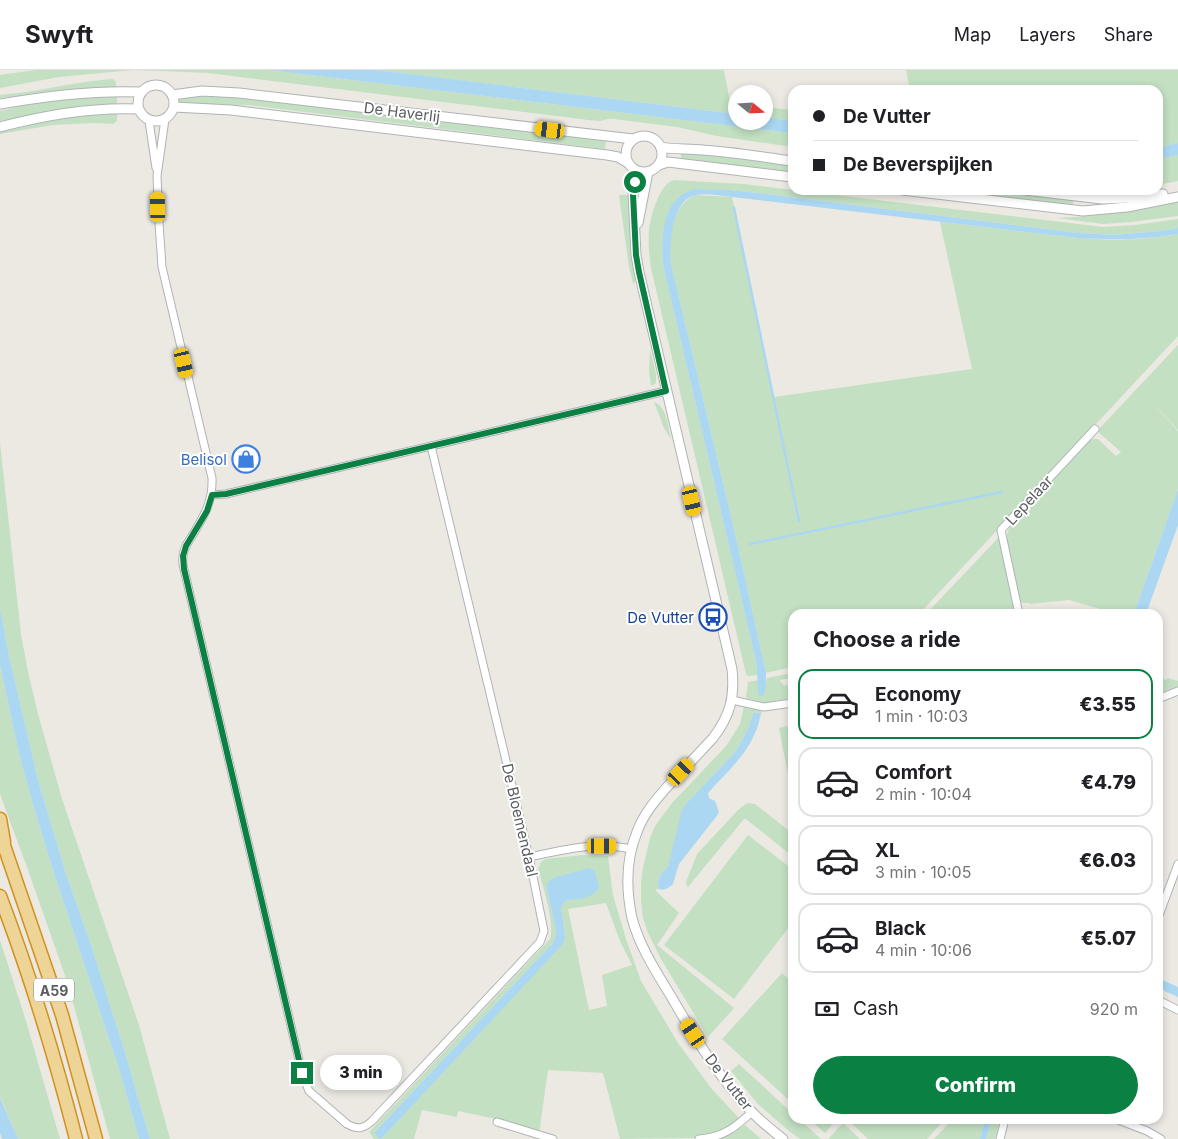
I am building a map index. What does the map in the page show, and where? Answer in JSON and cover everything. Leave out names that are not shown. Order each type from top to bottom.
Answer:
[{"type":"highway","name":"A59","points":[[0,819],[5,847]]},
{"type":"highway","name":"A59","points":[[0,834],[62,1016],[96,1139]]},
{"type":"highway","name":"A59","points":[[0,896],[43,1022],[76,1139]]},
{"type":"highway","name":"A59","points":[[0,905],[8,917]]},
{"type":"street","points":[[157,85],[166,88],[172,95],[174,107],[171,114],[165,119],[155,122],[149,121],[142,116],[138,109],[138,99],[141,92],[148,87],[157,85]]},
{"type":"street","points":[[0,104],[71,94],[119,91],[141,92]]},
{"type":"street","name":"De Haverlij","points":[[172,95],[202,91],[239,92],[633,139]]},
{"type":"street","name":"De Haverlij","points":[[174,107],[231,110],[607,154],[618,157],[628,163]]},
{"type":"street","points":[[0,127],[33,118],[83,110],[138,109]]},
{"type":"street","points":[[157,176],[165,119]]},
{"type":"street","points":[[149,121],[157,176],[162,267],[212,478],[212,495],[226,494],[666,391]]},
{"type":"street","points":[[643,135],[649,136],[654,138],[661,147],[662,159],[654,169],[648,172],[636,171],[628,163],[626,150],[628,144],[633,139],[643,135]]},
{"type":"street","points":[[661,147],[708,150],[788,160]]},
{"type":"street","points":[[659,164],[668,162],[788,177]]},
{"type":"street","name":"De Vutter","points":[[636,171],[633,194],[636,255],[639,272],[733,680],[732,700],[725,719],[713,738],[648,809],[636,833],[632,849],[628,886],[629,901],[633,920],[652,965],[707,1054],[732,1090],[752,1112],[783,1139]]},
{"type":"street","name":"De Vutter","points":[[635,236],[648,172]]},
{"type":"street","points":[[1163,194],[1178,192]]},
{"type":"street","points":[[945,195],[1083,211],[1127,207],[1178,197]]},
{"type":"street","points":[[1068,195],[1102,199],[1158,195]]},
{"type":"street","name":"Lepelaar","points":[[1018,609],[1001,530],[1095,429]]},
{"type":"street","name":"De Bloemendaal","points":[[212,495],[207,511],[186,546],[183,556],[193,608],[302,1073],[309,1091],[347,1124],[354,1128],[360,1128],[372,1121],[540,942],[544,931],[529,857],[431,446]]},
{"type":"street","points":[[1163,697],[1178,691]]},
{"type":"street","points":[[732,700],[764,707],[788,703]]},
{"type":"street","points":[[529,857],[585,846],[618,846],[632,849]]},
{"type":"street","points":[[1163,904],[1178,864]]},
{"type":"street","points":[[1163,1002],[1178,1010]]},
{"type":"street","points":[[699,1139],[722,1135],[734,1128],[752,1112]]},
{"type":"street","points":[[497,1122],[553,1139]]},
{"type":"street","points":[[1000,1139],[1003,1124]]},
{"type":"street","points":[[1129,1124],[1161,1139]]},
{"type":"street","points":[[1144,1139],[1147,1131]]},
{"type":"green space","points":[[36,70],[133,70],[59,77],[0,88],[0,75]]},
{"type":"green space","points":[[136,70],[268,70],[728,125],[728,130],[767,130],[788,133],[788,146],[717,136],[677,127],[614,119],[588,120],[208,73]]},
{"type":"green space","points":[[374,70],[724,70],[728,91],[728,113]]},
{"type":"green space","points":[[906,70],[1178,70],[1178,143],[1163,147],[1163,85],[909,85]]},
{"type":"green space","points":[[113,79],[116,82],[116,89],[63,91],[0,98],[0,95]]},
{"type":"green space","points":[[222,93],[606,141],[605,149],[247,105],[181,104],[178,101],[180,97]]},
{"type":"green space","points":[[117,95],[117,105],[52,111],[0,121],[0,111],[48,99]]},
{"type":"green space","points":[[773,108],[788,110],[788,120],[773,118]]},
{"type":"green space","points":[[117,111],[117,121],[113,124],[53,125],[0,134],[0,132],[28,126],[34,121]]},
{"type":"green space","points":[[681,152],[788,165],[788,173],[681,159]]},
{"type":"green space","points":[[1178,155],[1178,181],[1163,184],[1163,158]]},
{"type":"green space","points":[[674,180],[744,184],[788,189],[788,195],[836,195],[1103,227],[1178,219],[1178,228],[1113,235],[1078,233],[758,193],[694,189],[674,210],[666,222],[662,249],[663,265],[756,661],[757,675],[748,676],[651,268],[649,249],[650,224],[654,207],[662,190],[668,183]]},
{"type":"green space","points":[[619,195],[630,195],[631,253],[636,280],[633,284],[629,267]]},
{"type":"green space","points":[[695,195],[732,197],[774,397],[972,369],[940,222],[1066,237],[1121,240],[1178,234],[1178,336],[924,609],[788,609],[788,668],[766,673],[671,264],[672,225],[680,207]]},
{"type":"green space","points":[[971,195],[1037,195],[1070,199],[1073,201],[1073,206]]},
{"type":"green space","points":[[1178,200],[1178,216],[1103,224],[1057,218],[1102,214]]},
{"type":"green space","points":[[1178,345],[1178,430],[1147,397],[1178,431],[1178,489],[1136,609],[1100,609],[1069,600],[1030,604],[1022,603],[1019,599],[1007,542],[1007,533],[1014,521],[1089,441],[1098,439],[1116,456],[1121,452],[1097,431]]},
{"type":"green space","points":[[650,349],[656,374],[656,383],[651,386],[649,372]]},
{"type":"green space","points":[[654,402],[664,412],[671,439],[664,428]]},
{"type":"green space","points":[[0,443],[21,634],[38,714],[62,799],[139,1025],[170,1139],[150,1139],[124,1049],[65,871],[38,780],[9,656],[0,608]]},
{"type":"green space","points":[[1000,536],[1015,609],[931,609]]},
{"type":"green space","points":[[0,665],[19,754],[32,801],[120,1072],[139,1139],[110,1139],[68,984],[0,794]]},
{"type":"green space","points":[[788,674],[788,679],[780,680],[784,686],[788,685],[788,699],[765,703],[746,698],[748,682],[758,680],[758,694],[766,684],[767,678]]},
{"type":"green space","points":[[1168,678],[1178,681],[1178,686],[1163,692],[1163,679],[1166,680]]},
{"type":"green space","points":[[744,706],[762,711],[761,714],[754,712],[748,729],[736,751],[685,805],[668,868],[660,877],[658,882],[659,889],[655,890],[679,913],[657,945],[734,1008],[708,1037],[661,959],[648,933],[643,918],[641,882],[650,838],[655,826],[672,803],[727,745],[740,724]]},
{"type":"green space","points":[[788,726],[788,775],[779,728]]},
{"type":"green space","points":[[747,803],[755,804],[788,830],[788,853],[744,819],[688,887],[686,882],[697,854],[738,810]]},
{"type":"green space","points":[[748,835],[788,866],[788,928],[734,999],[664,945]]},
{"type":"green space","points":[[582,855],[608,856],[613,895],[641,981],[678,1043],[711,1088],[738,1118],[732,1124],[714,1134],[701,1138],[620,1139],[603,1073],[548,1070],[539,1134],[506,1121],[458,1111],[457,1117],[422,1110],[414,1139],[381,1139],[374,1139],[369,1132],[550,939],[550,914],[538,869],[541,862],[545,859]],"holes":[[[546,885],[590,896],[565,901],[561,908],[565,938],[381,1139],[374,1133],[552,944],[556,931]],[[606,903],[620,941],[632,965],[602,975],[607,1006],[589,1010],[568,909]]]},
{"type":"green space","points":[[0,940],[26,1021],[60,1139],[18,1139],[0,1097]]},
{"type":"green space","points":[[782,973],[788,978],[788,1099],[722,1039]]},
{"type":"green space","points":[[739,1064],[788,1109],[788,1124],[804,1124],[821,1139],[800,1139],[789,1131],[758,1104],[731,1071]]},
{"type":"green space","points":[[815,1124],[833,1124],[825,1133]]},
{"type":"green space","points":[[844,1124],[860,1139],[828,1139]]},
{"type":"green space","points":[[852,1124],[940,1124],[927,1139],[868,1139]]},
{"type":"green space","points":[[948,1124],[984,1124],[980,1139],[934,1139]]},
{"type":"green space","points":[[990,1124],[999,1124],[995,1139],[986,1139]]},
{"type":"green space","points":[[745,1125],[761,1139],[722,1139]]},
{"type":"water","points":[[268,70],[374,70],[728,113],[728,125]]},
{"type":"water","points":[[773,118],[788,120],[788,133],[767,130],[773,130]]},
{"type":"water","points":[[1178,143],[1178,155],[1163,158],[1163,147]]},
{"type":"water","points":[[694,189],[758,193],[1078,233],[1113,235],[1178,228],[1178,234],[1165,236],[1091,239],[709,194],[696,195],[681,205],[673,224],[671,235],[671,264],[766,673],[764,695],[761,696],[758,694],[756,661],[663,265],[664,228],[669,211],[679,197]]},
{"type":"water","points":[[1178,489],[1178,525],[1148,609],[1136,609]]},
{"type":"water","points":[[0,608],[9,656],[38,780],[65,871],[124,1049],[150,1139],[139,1139],[120,1072],[32,801],[19,754],[0,665]]},
{"type":"water","points":[[754,712],[761,714],[751,742],[734,765],[708,793],[709,798],[715,801],[719,812],[679,864],[673,884],[663,890],[659,889],[659,879],[668,867],[681,813],[685,805],[736,751],[748,729]]},
{"type":"water","points":[[589,868],[595,871],[599,888],[588,897],[565,901],[561,908],[565,938],[563,944],[381,1139],[379,1138],[374,1133],[552,944],[556,931],[546,885],[553,878]]},
{"type":"water","points":[[1163,980],[1178,987],[1178,997],[1163,990]]},
{"type":"water","points":[[0,1098],[18,1139],[2,1139],[0,1133]]},
{"type":"water","points":[[984,1124],[990,1124],[986,1139],[980,1139]]},
{"type":"waterway","points":[[734,208],[799,521]]},
{"type":"waterway","points":[[750,544],[1002,492]]},
{"type":"place","name":"Belisol","points":[[246,459]]},
{"type":"place","name":"De Vutter","points":[[713,617]]},
{"type":"route","points":[[302,1073],[184,569],[183,556],[186,546],[207,511],[212,495],[226,494],[666,391],[636,255],[633,194],[635,182]]}]
